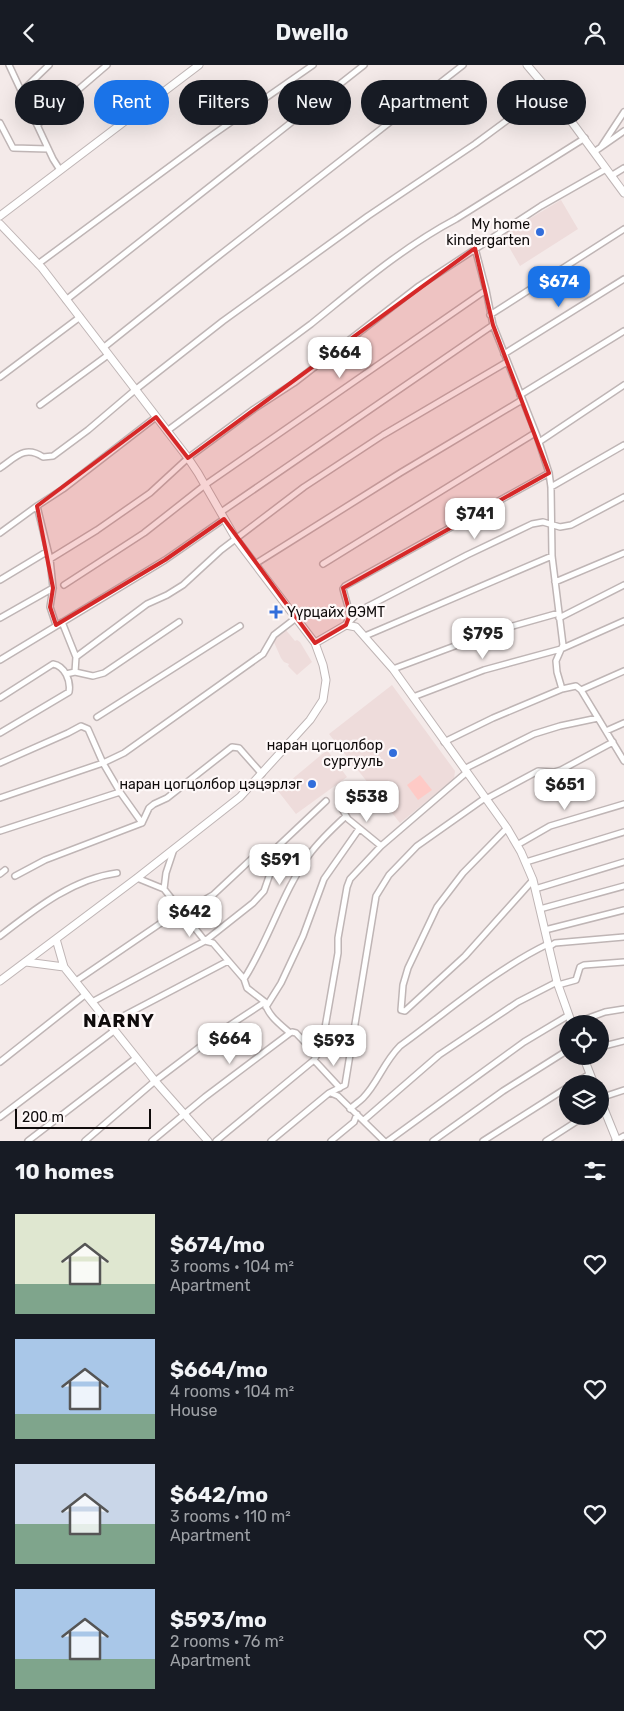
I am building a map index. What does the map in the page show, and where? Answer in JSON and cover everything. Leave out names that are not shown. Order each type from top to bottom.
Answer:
[{"type":"street","points":[[9,65],[16,80]]},
{"type":"street","points":[[33,80],[49,65]]},
{"type":"street","points":[[84,85],[107,65]]},
{"type":"street","points":[[0,216],[199,65]]},
{"type":"street","points":[[38,264],[313,65]]},
{"type":"street","points":[[66,300],[364,65]]},
{"type":"street","points":[[40,405],[207,265],[463,65]]},
{"type":"street","points":[[527,65],[540,80]]},
{"type":"street","points":[[601,147],[624,112]]},
{"type":"street","points":[[0,123],[13,148],[48,149]]},
{"type":"street","points":[[37,125],[60,170]]},
{"type":"street","points":[[0,468],[25,451],[44,457],[53,456],[231,315],[360,222],[501,125]]},
{"type":"street","points":[[575,125],[624,193]]},
{"type":"street","points":[[594,151],[624,131]]},
{"type":"street","points":[[167,431],[359,285],[437,229],[585,138]]},
{"type":"street","points":[[612,176],[624,168]]},
{"type":"street","points":[[50,559],[97,530],[150,493],[188,458],[254,409],[294,383],[419,286],[541,205],[606,169]]},
{"type":"street","points":[[0,224],[38,264],[188,458],[236,539],[314,643],[323,665],[326,679],[323,700],[310,720],[240,797],[26,962],[1,977]]},
{"type":"street","points":[[490,315],[624,229]]},
{"type":"street","points":[[476,248],[493,325],[539,442],[549,473],[552,556],[563,645],[556,661],[562,689]]},
{"type":"street","points":[[504,354],[624,279]]},
{"type":"street","points":[[64,585],[144,533],[205,485],[486,290]]},
{"type":"street","points":[[0,377],[80,317]]},
{"type":"street","points":[[0,660],[165,560],[222,515],[493,325]]},
{"type":"street","points":[[255,565],[624,331]]},
{"type":"street","points":[[76,657],[147,604],[183,585],[221,550],[304,487],[375,440],[507,362]]},
{"type":"street","points":[[539,442],[624,385]]},
{"type":"street","points":[[0,533],[63,489],[156,417]]},
{"type":"street","points":[[323,564],[535,433]]},
{"type":"street","points":[[551,487],[624,445]]},
{"type":"street","points":[[346,625],[350,614],[343,589],[346,586],[549,473]]},
{"type":"street","points":[[314,643],[346,625],[361,610],[466,555],[532,525],[543,522],[552,523],[560,527],[571,525],[624,497]]},
{"type":"street","points":[[37,506],[50,559],[53,588],[50,607],[56,625]]},
{"type":"street","points":[[0,580],[48,551]]},
{"type":"street","points":[[555,582],[624,553]]},
{"type":"street","points":[[365,636],[552,556]]},
{"type":"street","points":[[392,669],[495,631],[559,615],[624,585]]},
{"type":"street","points":[[0,618],[53,588]]},
{"type":"street","points":[[0,798],[103,763],[124,753],[263,654],[274,635],[296,618]]},
{"type":"street","points":[[413,697],[484,670],[561,649],[624,621]]},
{"type":"street","points":[[62,622],[76,657],[75,672]]},
{"type":"street","points":[[66,674],[75,672],[93,676],[104,673],[179,622]]},
{"type":"street","points":[[346,625],[356,627],[392,669],[486,798],[517,845],[533,880],[558,983],[569,1015]]},
{"type":"street","points":[[97,717],[240,626]]},
{"type":"street","points":[[0,698],[53,664],[59,666],[66,674],[70,687],[68,692],[0,733]]},
{"type":"street","points":[[581,690],[624,671]]},
{"type":"street","points":[[444,742],[493,718],[562,689],[576,686],[581,690],[623,757]]},
{"type":"street","points":[[216,1141],[314,1060],[318,1054],[322,1045],[334,979],[338,938],[347,887],[355,874],[381,846],[466,771],[534,735],[560,725],[598,717]]},
{"type":"street","points":[[606,731],[624,723]]},
{"type":"street","points":[[0,763],[81,726],[88,729],[103,763],[120,792],[142,823]]},
{"type":"street","points":[[271,1141],[330,1093],[345,1085],[367,941],[376,896],[389,875],[417,847],[486,798],[538,771],[554,772],[561,770],[613,742]]},
{"type":"street","points":[[15,876],[45,860],[142,823],[149,808],[167,798],[232,747],[239,748],[262,775]]},
{"type":"street","points":[[0,831],[120,792]]},
{"type":"street","points":[[76,981],[181,912],[213,895],[260,851],[272,852],[326,801]]},
{"type":"street","points":[[517,845],[550,826],[624,804]]},
{"type":"street","points":[[342,809],[359,829],[381,846]]},
{"type":"street","points":[[244,979],[292,883],[305,862],[324,837],[346,816]]},
{"type":"street","points":[[507,828],[462,873],[437,907],[408,968],[403,985],[401,1009],[405,1011],[465,956],[533,880]]},
{"type":"street","points":[[85,1141],[155,1081],[221,1031],[266,1005],[281,983],[324,879],[359,829]]},
{"type":"street","points":[[526,862],[624,832]]},
{"type":"street","points":[[164,889],[166,873],[174,849]]},
{"type":"street","points":[[92,1002],[205,941],[252,903],[264,891],[274,862],[272,852]]},
{"type":"street","points":[[535,889],[624,862]]},
{"type":"street","points":[[0,874],[6,870]]},
{"type":"street","points":[[0,936],[51,898],[105,875],[117,873]]},
{"type":"street","points":[[137,878],[164,889],[205,941],[213,943],[244,979],[247,988],[266,1005],[275,1019],[290,1033]]},
{"type":"street","points":[[540,909],[624,887]]},
{"type":"street","points":[[545,930],[624,910]]},
{"type":"street","points":[[350,1109],[372,1087],[390,1056],[400,1046],[532,951],[556,943],[624,937]]},
{"type":"street","points":[[56,939],[64,967],[155,1081],[208,1141]]},
{"type":"street","points":[[110,1023],[228,961]]},
{"type":"street","points":[[26,962],[64,967]]},
{"type":"street","points":[[364,1120],[439,1055],[518,1002],[558,983],[576,980],[580,967],[584,965],[624,962]]},
{"type":"street","points":[[0,1062],[86,994]]},
{"type":"street","points":[[597,1015],[624,1009]]},
{"type":"street","points":[[388,1141],[524,1042],[559,1021]]},
{"type":"street","points":[[0,1117],[115,1030]]},
{"type":"street","points":[[152,1141],[292,1031],[318,1054]]},
{"type":"street","points":[[609,1045],[624,1041]]},
{"type":"street","points":[[433,1141],[503,1091],[559,1056]]},
{"type":"street","points":[[28,1141],[136,1058]]},
{"type":"street","points":[[314,1060],[340,1088]]},
{"type":"street","points":[[586,1065],[590,1074]]},
{"type":"street","points":[[609,1098],[624,1090]]},
{"type":"street","points":[[330,1093],[338,1096],[384,1141]]},
{"type":"street","points":[[483,1141],[559,1093]]},
{"type":"street","points":[[331,1141],[354,1122],[357,1114]]},
{"type":"street","points":[[609,1123],[616,1141],[624,1136]]},
{"type":"street","points":[[546,1141],[571,1125]]},
{"type":"highlighted area","points":[[475,248],[493,325],[549,473],[343,588],[350,614],[346,625],[315,643],[224,519],[165,560],[56,625],[50,607],[53,588],[37,506],[156,417],[188,458]]},
{"type":"shaded area","name":"My home kindergarten","points":[[561,200],[578,229],[520,266],[502,235]]},
{"type":"shaded area","points":[[285,629],[295,641],[300,642],[312,662],[297,675],[288,666],[289,664],[281,658],[273,640]]},
{"type":"shaded area","name":"наран цогцолбор сургууль","points":[[392,685],[455,771],[454,779],[400,823],[329,734]]},
{"type":"shaded area","name":"наран цогцолбор цэцэрлэг","points":[[327,750],[347,777],[296,814],[278,791]]},
{"type":"shaded area","points":[[420,775],[432,790],[418,800],[407,785]]},
{"type":"place","name":"My home kindergarten","points":[[540,232]]},
{"type":"place","name":"Үүрцайх ӨЭМТ","points":[[276,612]]},
{"type":"place","name":"наран цогцолбор сургууль","points":[[393,753]]},
{"type":"place","name":"наран цогцолбор цэцэрлэг","points":[[312,784]]},
{"type":"district","name":"NARNY","points":[[119,1020]]}]
